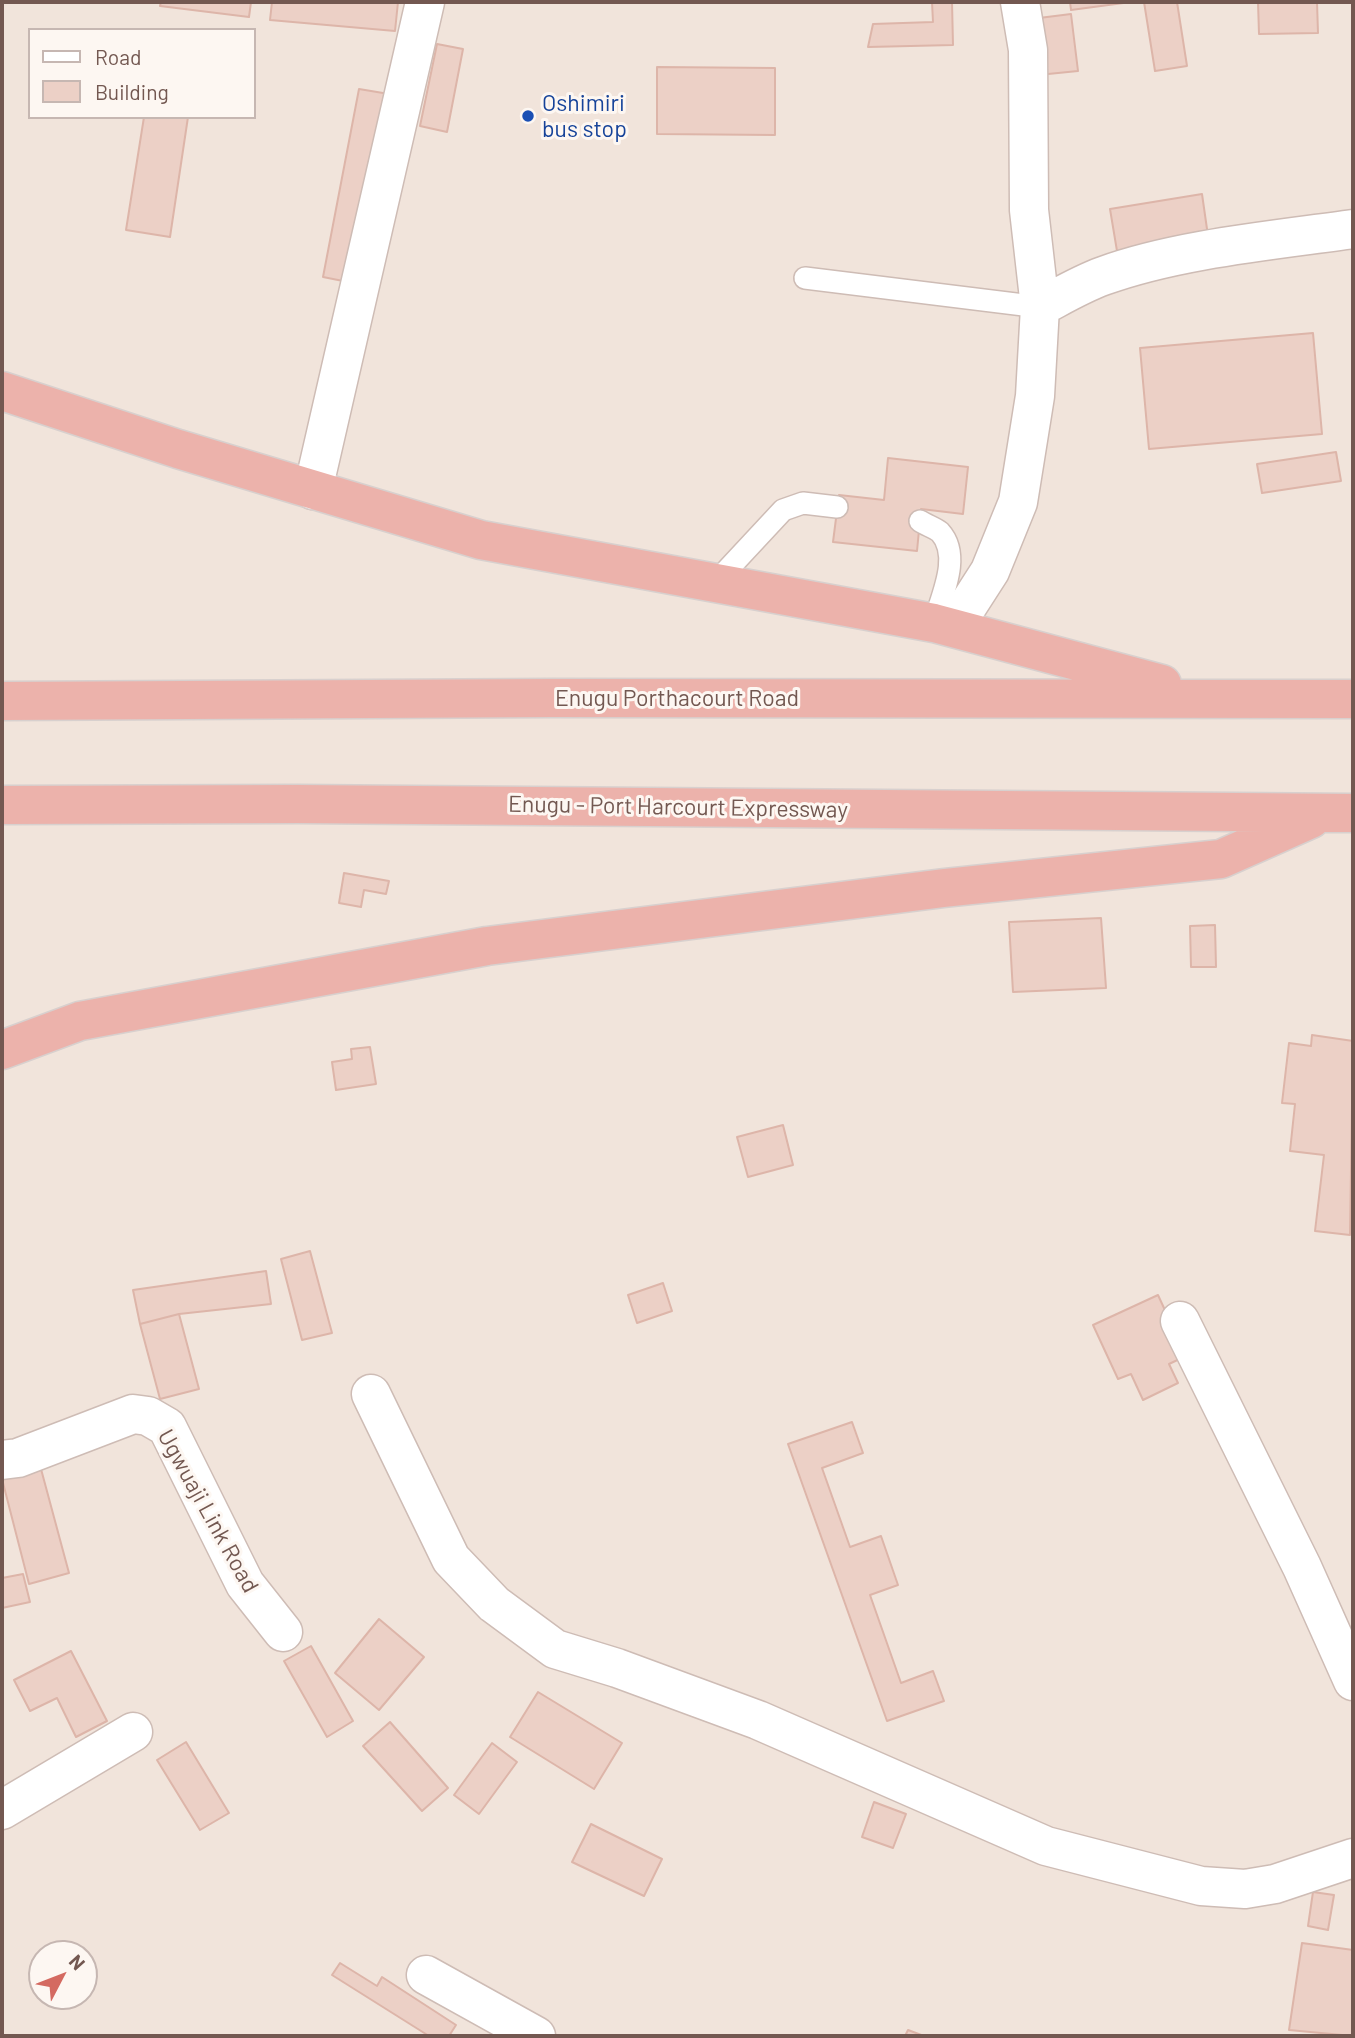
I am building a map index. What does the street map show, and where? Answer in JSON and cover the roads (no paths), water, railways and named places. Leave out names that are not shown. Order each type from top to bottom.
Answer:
[{"type":"highway","points":[[2,391],[313,490],[481,540],[944,625],[1212,698]]},
{"type":"highway","name":"Enugu Porthacourt Road","points":[[2,701],[1353,699]]},
{"type":"highway","name":"Enugu - Port Harcourt Expressway","points":[[2,805],[312,804],[1339,813]]},
{"type":"highway","points":[[2,1050],[80,1021],[487,946],[944,888],[1220,859],[1339,813]]},
{"type":"street","points":[[313,490],[425,2]]},
{"type":"street","points":[[944,625],[990,571],[1018,502],[1035,396],[1040,307],[1029,210],[1028,50],[1020,2]]},
{"type":"street","points":[[1040,307],[1101,276],[1125,269],[1187,255],[1353,229]]},
{"type":"street","points":[[1180,1321],[1336,1639],[1353,1681]]},
{"type":"street","points":[[371,1394],[451,1559],[494,1604],[555,1649],[617,1668],[758,1720],[1046,1846],[1201,1886],[1245,1889],[1275,1884],[1353,1858]]},
{"type":"street","name":"Ugwuaji Link Road","points":[[2,1460],[18,1458],[132,1415],[148,1416],[167,1427],[245,1584],[283,1632]]},
{"type":"street","points":[[2,1810],[133,1732]]},
{"type":"street","points":[[426,1975],[536,2036]]},
{"type":"lane","points":[[805,278],[1040,307]]},
{"type":"lane","points":[[715,583],[783,510],[803,503],[837,507]]},
{"type":"lane","points":[[920,521],[940,533],[948,549],[950,567],[944,625]]},
{"type":"place","name":"Oshimiri bus stop","points":[[528,116]]}]
